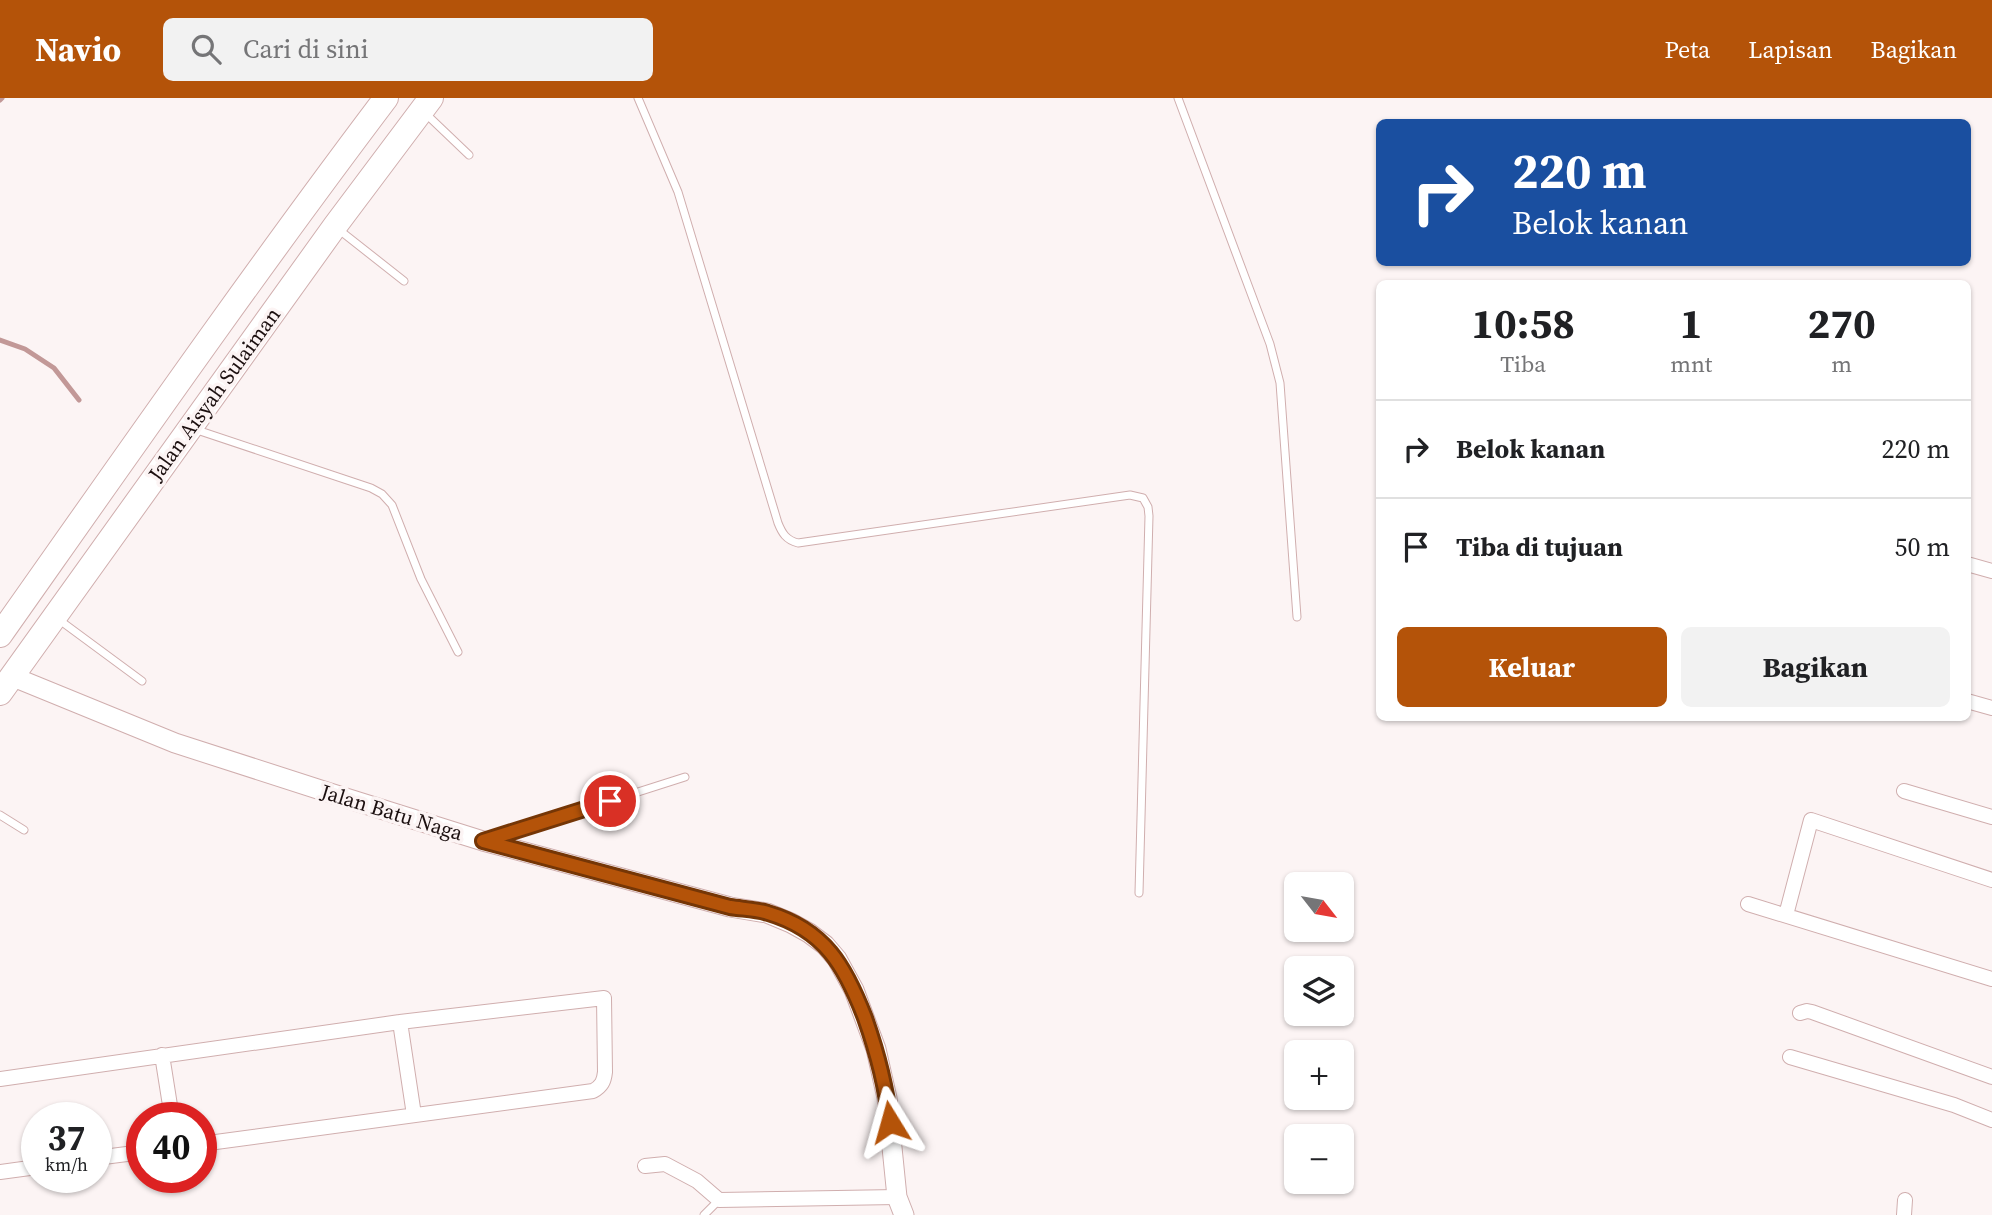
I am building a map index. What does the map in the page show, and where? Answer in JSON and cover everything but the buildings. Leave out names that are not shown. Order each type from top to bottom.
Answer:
[{"type":"highway","name":"Jalan Aisyah Sulaiman","points":[[0,635],[152,419],[386,98]]},
{"type":"highway","name":"Jalan Aisyah Sulaiman","points":[[6,685],[334,226],[426,104]]},
{"type":"street","points":[[1971,565],[1992,571]]},
{"type":"street","name":"Jalan Batu Naga","points":[[6,685],[175,743],[483,841],[730,907],[768,913],[809,933],[837,959],[854,990],[876,1049],[887,1098],[900,1206]]},
{"type":"street","points":[[1971,702],[1992,708]]},
{"type":"street","points":[[1904,791],[1992,817]]},
{"type":"street","points":[[1786,915],[1811,820],[1992,880]]},
{"type":"street","points":[[1748,904],[1992,979]]},
{"type":"street","points":[[0,1079],[400,1022],[604,998],[604,1081],[593,1091],[217,1142]]},
{"type":"street","points":[[1800,1013],[1812,1012],[1992,1077]]},
{"type":"street","points":[[400,1022],[414,1115]]},
{"type":"street","points":[[162,1055],[169,1102]]},
{"type":"street","points":[[1790,1057],[1954,1105],[1992,1120]]},
{"type":"street","points":[[645,1166],[666,1164],[697,1181],[719,1200],[900,1206]]},
{"type":"street","points":[[0,1172],[21,1169]]},
{"type":"street","points":[[1904,1215],[1905,1200]]},
{"type":"lane","points":[[638,98],[678,192],[778,523],[791,541],[798,543],[1130,495],[1143,498],[1148,506],[1149,516],[1139,893]]},
{"type":"lane","points":[[1178,98],[1270,344],[1280,383],[1297,617]]},
{"type":"lane","points":[[426,104],[469,155]]},
{"type":"lane","points":[[334,226],[404,281]]},
{"type":"lane","points":[[190,427],[382,494],[392,505],[421,579],[458,652]]},
{"type":"lane","points":[[54,616],[142,681]]},
{"type":"lane","points":[[483,841],[685,778]]},
{"type":"lane","points":[[0,815],[24,831]]},
{"type":"lane","points":[[704,1215],[719,1200]]},
{"type":"waterway","points":[[0,340],[25,349],[54,368],[79,400]]},
{"type":"route","points":[[610,801],[483,841],[730,907],[768,913],[809,933],[837,959],[854,990],[876,1049],[890,1122]]}]
